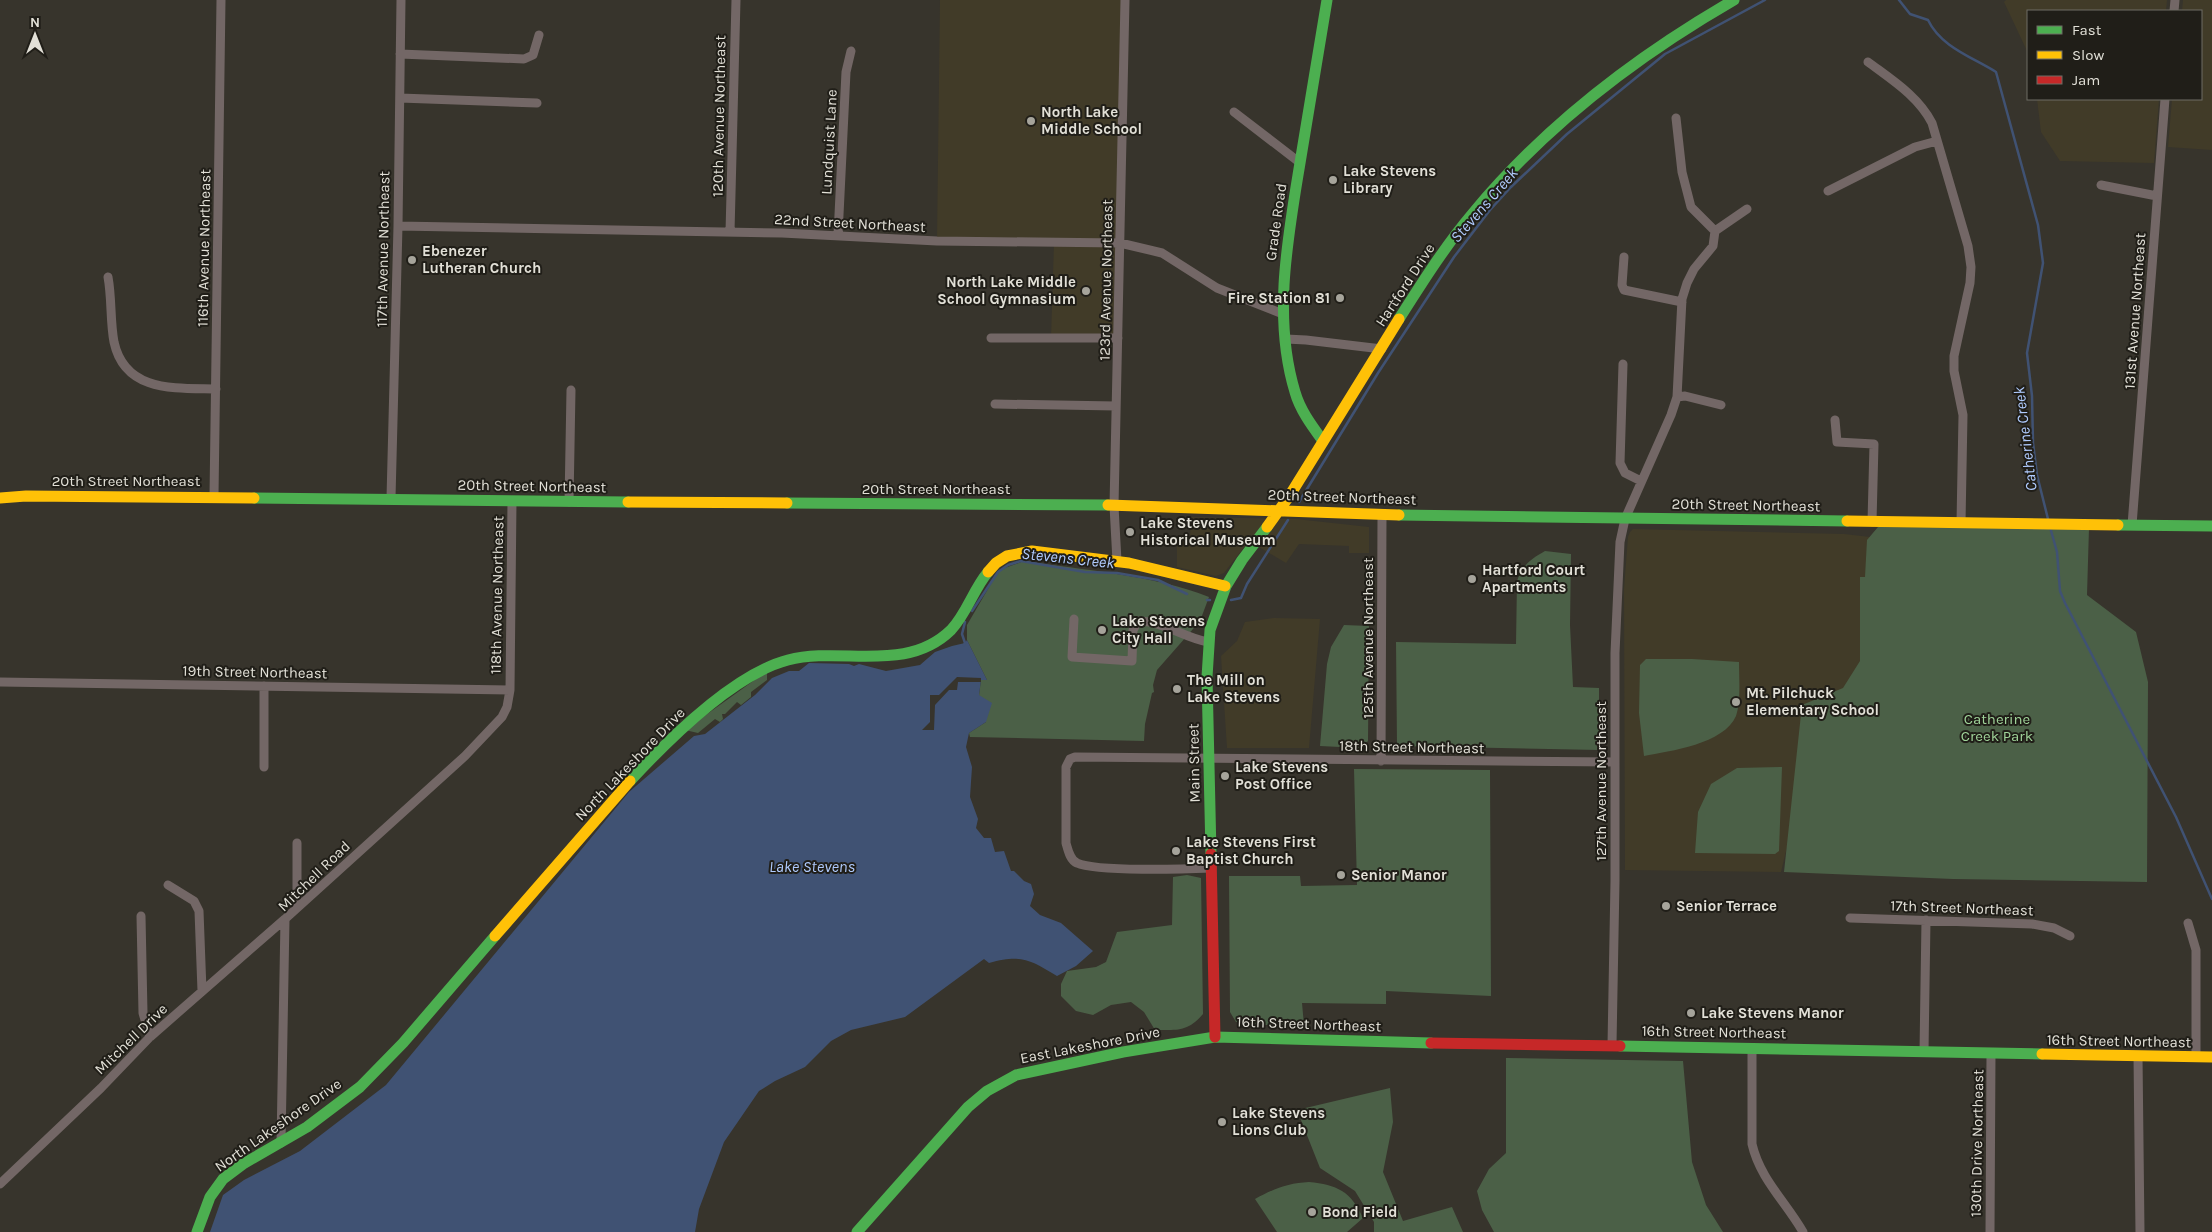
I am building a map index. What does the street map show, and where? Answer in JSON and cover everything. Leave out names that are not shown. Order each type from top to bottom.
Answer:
[{"type":"street","name":"116th Avenue Northeast","points":[[214,496],[221,0]]},
{"type":"street","name":"117th Avenue Northeast","points":[[391,498],[398,226],[401,0]]},
{"type":"street","name":"120th Avenue Northeast","points":[[730,232],[736,0]]},
{"type":"street","name":"123rd Avenue Northeast","points":[[1117,561],[1114,506],[1125,0]]},
{"type":"street","name":"Grade Road","points":[[1323,441],[1301,406],[1295,391],[1283,314],[1286,259],[1299,162],[1327,0]]},
{"type":"street","name":"Hartford Drive","points":[[1283,510],[1323,441],[1416,293],[1464,225],[1516,165],[1586,100],[1624,70],[1697,20],[1734,0]]},
{"type":"street","points":[[400,54],[524,59],[533,55],[539,35]]},
{"type":"street","name":"Lundquist Lane","points":[[838,235],[846,72],[850,52]]},
{"type":"street","points":[[1868,62],[1916,100],[1932,123],[1968,246],[1971,267],[1970,283],[1954,356],[1954,371],[1964,415],[1961,523]]},
{"type":"street","points":[[400,98],[536,104]]},
{"type":"street","name":"131st Avenue Northeast","points":[[2132,525],[2165,100]]},
{"type":"street","points":[[1234,112],[1299,162]]},
{"type":"street","points":[[1676,118],[1682,172],[1691,207],[1714,231],[1747,209]]},
{"type":"street","points":[[1828,191],[1915,147],[1937,141]]},
{"type":"street","points":[[2100,185],[2157,196]]},
{"type":"street","name":"22nd Street Northeast","points":[[398,226],[730,232],[838,235],[938,241],[1120,243],[1162,253],[1217,288],[1283,314]]},
{"type":"street","name":"127th Avenue Northeast","points":[[1612,1045],[1617,580],[1620,542],[1625,519],[1671,415],[1677,397],[1682,302],[1687,283],[1694,269],[1713,246],[1714,231]]},
{"type":"street","points":[[1624,257],[1622,285],[1624,290],[1682,302]]},
{"type":"street","points":[[108,277],[114,341],[121,362],[128,371],[143,381],[154,385],[216,389]]},
{"type":"street","points":[[991,338],[1118,338]]},
{"type":"street","points":[[1286,339],[1382,349]]},
{"type":"street","points":[[1623,364],[1620,463],[1625,474],[1641,482]]},
{"type":"street","points":[[569,502],[571,390]]},
{"type":"street","points":[[1677,397],[1685,396],[1720,404]]},
{"type":"street","points":[[995,404],[1116,406]]},
{"type":"street","points":[[1835,420],[1837,442],[1874,444],[1872,522]]},
{"type":"street","name":"20th Street Northeast","points":[[0,498],[26,496],[214,496],[569,502],[1114,506],[1300,510],[1382,515],[1546,518],[2212,526]]},
{"type":"street","name":"118th Avenue Northeast","points":[[510,690],[512,501]]},
{"type":"street","name":"Main Street","points":[[1215,1037],[1208,642],[1213,617],[1225,586],[1234,570],[1283,510]]},
{"type":"street","name":"125th Avenue Northeast","points":[[1381,761],[1382,515]]},
{"type":"street","name":"North Lakeshore Drive","points":[[197,1232],[204,1210],[220,1181],[248,1160],[281,1143],[328,1112],[384,1064],[628,782],[682,728],[714,703],[768,668],[784,661],[822,654],[872,659],[892,658],[927,646],[941,638],[954,627],[964,614],[988,572],[997,562],[1008,556],[1023,552],[1117,561],[1225,586]]},
{"type":"street","points":[[1074,619],[1072,657],[1132,661],[1133,630],[1138,621],[1151,622],[1199,641],[1208,642]]},
{"type":"street","name":"19th Street Northeast","points":[[0,682],[510,690]]},
{"type":"street","points":[[264,686],[264,767]]},
{"type":"street","name":"Mitchell Road","points":[[281,1143],[285,919],[465,756],[502,717],[507,707],[510,690]]},
{"type":"street","name":"18th Street Northeast","points":[[1212,868],[1097,867],[1076,863],[1069,855],[1066,843],[1066,767],[1070,759],[1075,757],[1615,762]]},
{"type":"street","points":[[297,843],[297,908]]},
{"type":"street","points":[[168,885],[194,901],[200,911],[202,991]]},
{"type":"street","points":[[141,916],[143,1013],[150,1037]]},
{"type":"street","name":"17th Street Northeast","points":[[1850,918],[2032,924],[2054,928],[2070,936]]},
{"type":"street","name":"Mitchell Drive","points":[[0,1184],[101,1088],[150,1037],[285,919]]},
{"type":"street","points":[[1924,1052],[1926,920]]},
{"type":"street","points":[[2188,923],[2196,950],[2196,1057]]},
{"type":"street","name":"16th Street Northeast","points":[[1215,1037],[1428,1043],[2212,1057]]},
{"type":"street","name":"East Lakeshore Drive","points":[[857,1232],[968,1107],[987,1091],[1016,1075],[1123,1052],[1215,1037]]},
{"type":"street","points":[[1752,1048],[1752,1144],[1755,1158],[1776,1195],[1795,1218],[1803,1232]]},
{"type":"street","name":"130th Drive Northeast","points":[[1990,1232],[1991,1054]]},
{"type":"street","points":[[2138,1056],[2140,1232]]},
{"type":"shaded area","name":"North Lake Middle School","points":[[940,0],[1125,0],[1118,338],[1051,338],[1054,243],[937,241]]},
{"type":"shaded area","points":[[2006,0],[2167,0],[2166,10],[2027,10],[2027,51],[2004,2]]},
{"type":"shaded area","points":[[2183,0],[2212,0],[2212,150],[2168,147],[2172,100],[2202,100],[2202,10],[2182,10]]},
{"type":"shaded area","points":[[2037,100],[2159,100],[2154,163],[2060,161],[2041,132]]},
{"type":"shaded area","points":[[1191,517],[1296,519],[1369,527],[1369,553],[1349,553],[1349,546],[1299,544],[1286,563],[1249,541],[1224,573],[1216,576],[1177,567],[1177,538],[1190,537]]},
{"type":"shaded area","name":"Mt. Pilchuck Elementary School","points":[[1633,529],[1844,534],[1870,537],[1875,692],[1806,767],[1781,872],[1625,870],[1624,589],[1628,537]]},
{"type":"shaded area","points":[[1274,618],[1320,619],[1309,748],[1227,748],[1221,656],[1237,641],[1245,622]]},
{"type":"green space","name":"Catherine Creek Park","points":[[1878,527],[2089,528],[2087,595],[2136,632],[2148,682],[2147,882],[1953,879],[1784,872],[1802,705],[1843,688],[1860,661],[1860,577],[1865,577],[1867,540]]},
{"type":"green space","points":[[1545,551],[1571,554],[1570,625],[1573,687],[1599,688],[1599,750],[1397,746],[1396,642],[1516,644],[1517,581],[1528,563]]},
{"type":"green space","points":[[1024,561],[1142,578],[1209,597],[1200,621],[1157,670],[1153,685],[1154,692],[1152,693],[1145,724],[1144,741],[970,737],[969,733],[986,722],[979,695],[981,680],[987,680],[967,640],[967,625],[999,570]]},
{"type":"green space","points":[[1344,625],[1369,626],[1368,741],[1360,748],[1320,746],[1327,664],[1331,647]]},
{"type":"green space","points":[[1646,659],[1739,662],[1739,704],[1736,716],[1730,726],[1708,740],[1695,745],[1644,756],[1639,713],[1640,665]]},
{"type":"green space","points":[[767,671],[767,680],[751,692],[751,697],[741,705],[737,702],[725,714],[722,714],[723,719],[720,722],[715,719],[698,733],[685,730]]},
{"type":"green space","points":[[1782,767],[1779,851],[1775,854],[1695,853],[1698,812],[1711,784],[1737,768]]},
{"type":"green space","points":[[1354,769],[1490,770],[1491,996],[1386,991],[1386,1004],[1302,1003],[1304,1025],[1251,1025],[1236,1022],[1230,1012],[1229,876],[1300,876],[1301,886],[1357,885]]},
{"type":"green space","points":[[1187,875],[1201,878],[1203,1014],[1198,1020],[1182,1029],[1155,1030],[1144,1012],[1131,1002],[1111,1005],[1093,1015],[1076,1011],[1061,996],[1061,984],[1067,971],[1096,967],[1106,962],[1117,932],[1172,925],[1173,877]]},
{"type":"green space","points":[[1506,1058],[1683,1061],[1692,1162],[1706,1205],[1723,1232],[1494,1232],[1482,1210],[1477,1191],[1489,1169],[1506,1153]]},
{"type":"green space","points":[[1390,1088],[1393,1122],[1383,1172],[1403,1221],[1452,1207],[1463,1232],[1374,1232],[1374,1222],[1355,1191],[1320,1168],[1297,1110]]},
{"type":"green space","name":"Bond Field","points":[[1309,1182],[1328,1185],[1342,1191],[1353,1201],[1363,1218],[1347,1232],[1277,1232],[1255,1199],[1281,1187]]},
{"type":"water","name":"Lake Stevens","points":[[967,640],[987,680],[981,680],[979,695],[992,703],[986,722],[969,733],[966,747],[972,767],[970,797],[978,819],[976,828],[984,838],[991,838],[995,852],[1004,851],[1011,871],[1014,871],[1024,881],[1031,884],[1034,894],[1030,906],[1040,915],[1061,923],[1093,951],[1076,966],[1057,976],[1025,960],[1010,959],[989,963],[984,959],[905,1017],[851,1030],[831,1041],[805,1067],[759,1091],[724,1142],[699,1209],[695,1232],[210,1232],[223,1195],[244,1180],[300,1151],[386,1085],[629,792],[694,736],[705,734],[755,695],[772,678],[789,671],[799,671],[809,663],[849,664],[854,666],[859,664],[886,671],[920,665],[935,652],[965,643]]},
{"type":"pier","points":[[957,677],[981,678],[981,682],[958,682],[957,690],[949,690],[935,705],[934,730],[922,730],[930,722],[930,695],[939,695]]},
{"type":"waterway","name":"Stevens Creek","points":[[1299,502],[1378,373],[1454,257],[1490,210],[1511,187],[1567,134],[1665,54],[1765,0]]},
{"type":"waterway","name":"Catherine Creek","points":[[1899,0],[1910,14],[1928,20],[1941,37],[1958,51],[1996,72],[2038,225],[2043,263],[2027,353],[2037,475],[2048,519]]},
{"type":"waterway","name":"Stevens Creek","points":[[1231,600],[1241,598],[1247,584],[1288,520]]},
{"type":"waterway","name":"Catherine Creek","points":[[2050,527],[2057,552],[2060,591],[2065,603],[2176,817],[2212,899]]},
{"type":"waterway","name":"Stevens Creek","points":[[972,611],[998,572],[1008,565],[1021,561],[1085,572],[1117,573],[1158,580],[1187,594]]},
{"type":"waterway","name":"Stevens Creek","points":[[964,645],[962,634],[965,622]]},
{"type":"traffic: fast","points":[[1323,441],[1297,399],[1288,365],[1283,309],[1290,225],[1327,0]]},
{"type":"traffic: fast","points":[[1399,319],[1453,238],[1501,181],[1531,151],[1562,122],[1628,69],[1662,45],[1734,0]]},
{"type":"traffic: fast","points":[[254,498],[628,502]]},
{"type":"traffic: fast","points":[[787,503],[1108,505]]},
{"type":"traffic: fast","points":[[1399,515],[1847,521]]},
{"type":"traffic: fast","points":[[2118,525],[2212,526]]},
{"type":"traffic: fast","points":[[1211,854],[1207,677],[1210,630],[1226,586],[1242,560],[1267,527]]},
{"type":"traffic: fast","points":[[630,781],[663,747],[703,711],[746,679],[767,668],[788,660],[809,656],[894,655],[914,651],[933,643],[951,630],[957,623],[988,572]]},
{"type":"traffic: fast","points":[[197,1232],[210,1197],[223,1179],[243,1164],[307,1127],[360,1087],[403,1043],[495,936]]},
{"type":"traffic: fast","points":[[857,1232],[968,1107],[987,1091],[1016,1075],[1123,1052],[1215,1037],[1431,1043]]},
{"type":"traffic: fast","points":[[1620,1046],[2042,1054]]},
{"type":"traffic: slow","points":[[1267,527],[1290,495],[1399,319]]},
{"type":"traffic: slow","points":[[0,498],[26,496],[254,498]]},
{"type":"traffic: slow","points":[[628,502],[787,503]]},
{"type":"traffic: slow","points":[[1108,505],[1399,515]]},
{"type":"traffic: slow","points":[[1847,521],[2118,525]]},
{"type":"traffic: slow","points":[[988,572],[996,563],[1007,556],[1032,551],[1129,563],[1225,586]]},
{"type":"traffic: slow","points":[[495,936],[630,781]]},
{"type":"traffic: slow","points":[[2042,1054],[2212,1057]]},
{"type":"traffic: jam","points":[[1211,854],[1215,1037]]},
{"type":"traffic: jam","points":[[1431,1043],[1620,1046]]},
{"type":"place","name":"North Lake Middle School","points":[[1031,121]]},
{"type":"place","name":"Lake Stevens Library","points":[[1333,180]]},
{"type":"place","name":"Ebenezer Lutheran Church","points":[[412,260]]},
{"type":"place","name":"North Lake Middle School Gymnasium","points":[[1086,291]]},
{"type":"place","name":"Fire Station 81","points":[[1340,298]]},
{"type":"place","name":"Lake Stevens Historical Museum","points":[[1130,532]]},
{"type":"place","name":"Hartford Court Apartments","points":[[1472,579]]},
{"type":"place","name":"Lake Stevens City Hall","points":[[1102,630]]},
{"type":"place","name":"The Mill on Lake Stevens","points":[[1177,689]]},
{"type":"place","name":"Mt. Pilchuck Elementary School","points":[[1736,702]]},
{"type":"place","name":"Lake Stevens Post Office","points":[[1225,776]]},
{"type":"place","name":"Lake Stevens First Baptist Church","points":[[1176,851]]},
{"type":"place","name":"Senior Manor","points":[[1341,875]]},
{"type":"place","name":"Senior Terrace","points":[[1666,906]]},
{"type":"place","name":"Lake Stevens Manor","points":[[1691,1013]]},
{"type":"place","name":"Lake Stevens Lions Club","points":[[1222,1122]]},
{"type":"place","name":"Bond Field","points":[[1312,1212]]}]
